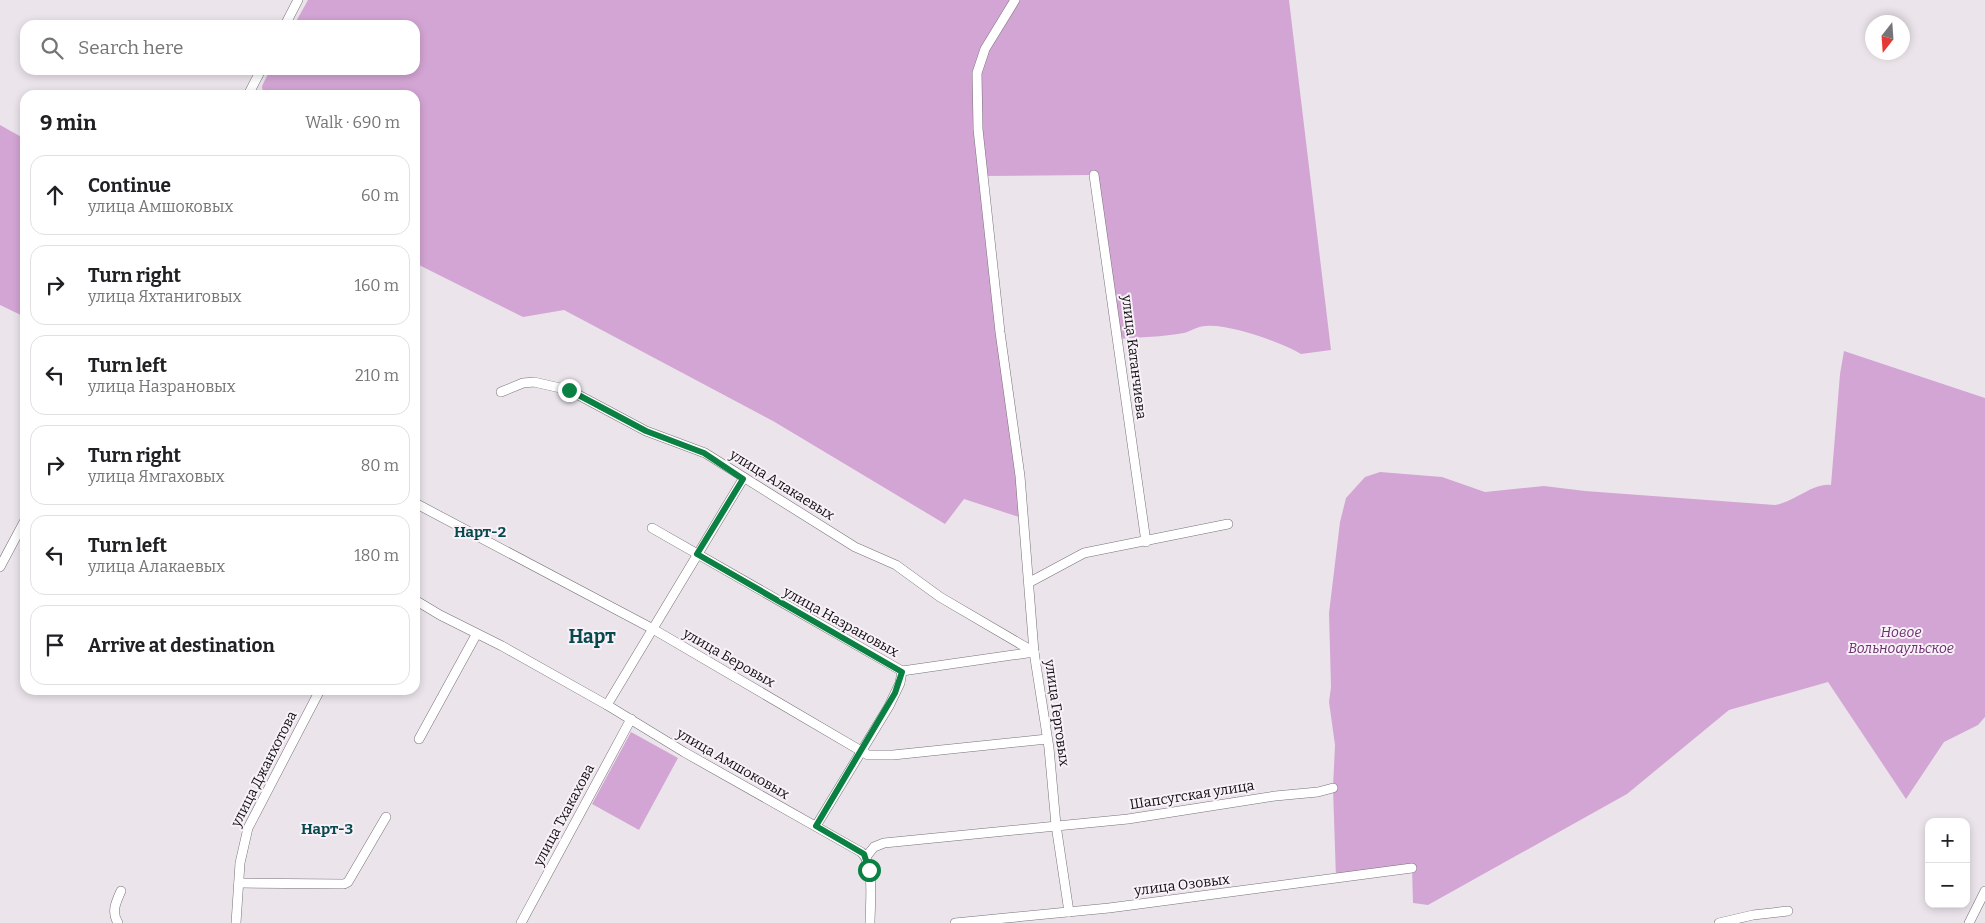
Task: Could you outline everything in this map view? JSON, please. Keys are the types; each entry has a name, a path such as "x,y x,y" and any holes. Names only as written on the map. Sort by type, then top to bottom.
{"street":[{"path":"287,20 298,0"},
{"name":"улица Герговых","path":"1015,0 985,49 977,73 982,176 1020,476 1022,518 1030,582 1034,652 1048,739 1056,825 1069,912"},
{"path":"251,90 258,75"},
{"name":"улица Катанчиева","path":"1094,174 1146,542"},
{"name":"улица Алакаевых","path":"502,392 523,383 534,382 569,390 646,431 704,453 855,547 896,565 940,597 1034,652"},
{"path":"607,705 743,479"},
{"name":"улица Беровых","path":"420,506 653,629 861,752 874,756 893,755 1048,739"},
{"path":"1030,582 1084,553 1228,524"},
{"name":"улица Назрановых","path":"652,528 902,672 1034,652"},
{"path":"0,567 20,529"},
{"name":"улица Амшоковых","path":"420,603 607,705 684,752 816,826 866,857"},
{"path":"419,739 476,635"},
{"path":"816,826 832,796 861,752 895,693 902,672"},
{"name":"улица Джанхотова","path":"236,923 240,863 248,828 317,695"},
{"name":"улица Тхакахова","path":"521,923 631,719"},
{"name":"Шапсугская улица","path":"1056,825 1128,819 1275,796 1318,792 1333,788"},
{"path":"239,883 344,884 348,882 386,817"},
{"path":"870,923 869,870 866,857 874,848 884,844 1056,825"},
{"name":"улица Озовых","path":"955,923 1069,912 1412,868"},
{"path":"1968,923 1985,890"},
{"path":"118,923 115,918 115,907 120,891"},
{"path":"1719,923 1753,915 1788,911"}],"green space":[{"path":"308,0 1289,0 1331,350 1301,354 1281,344 1255,335 1216,326 1203,326 1184,333 1119,339 1094,175 982,176 1022,518 964,499 945,524 773,421 564,310 523,317 420,266 420,90 262,90 262,86 268,75 420,75 420,20 297,20"},
{"path":"0,125 20,136 20,315 0,305"},
{"name":"Новое Вольноаульское","path":"1844,351 1985,398 1985,717 1978,725 1944,742 1906,799 1828,682 1729,710 1627,794 1428,905 1413,903 1412,868 1336,879 1333,788 1335,745 1329,702 1331,687 1329,613 1340,522 1346,498 1365,477 1380,472 1442,477 1485,492 1544,486 1585,491 1775,505 1817,487 1831,485 1840,374"},
{"path":"631,732 678,758 639,830 592,804"}],"district":[{"name":"Нарт-2","path":"480,532"},
{"name":"Нарт","path":"592,636"},
{"name":"Нарт-3","path":"327,829"}],"route":[{"path":"569,390 646,431 695,448 717,460 743,479 697,554 761,593 902,672 900,683 875,730 832,796 816,826 864,854 869,870"}]}
